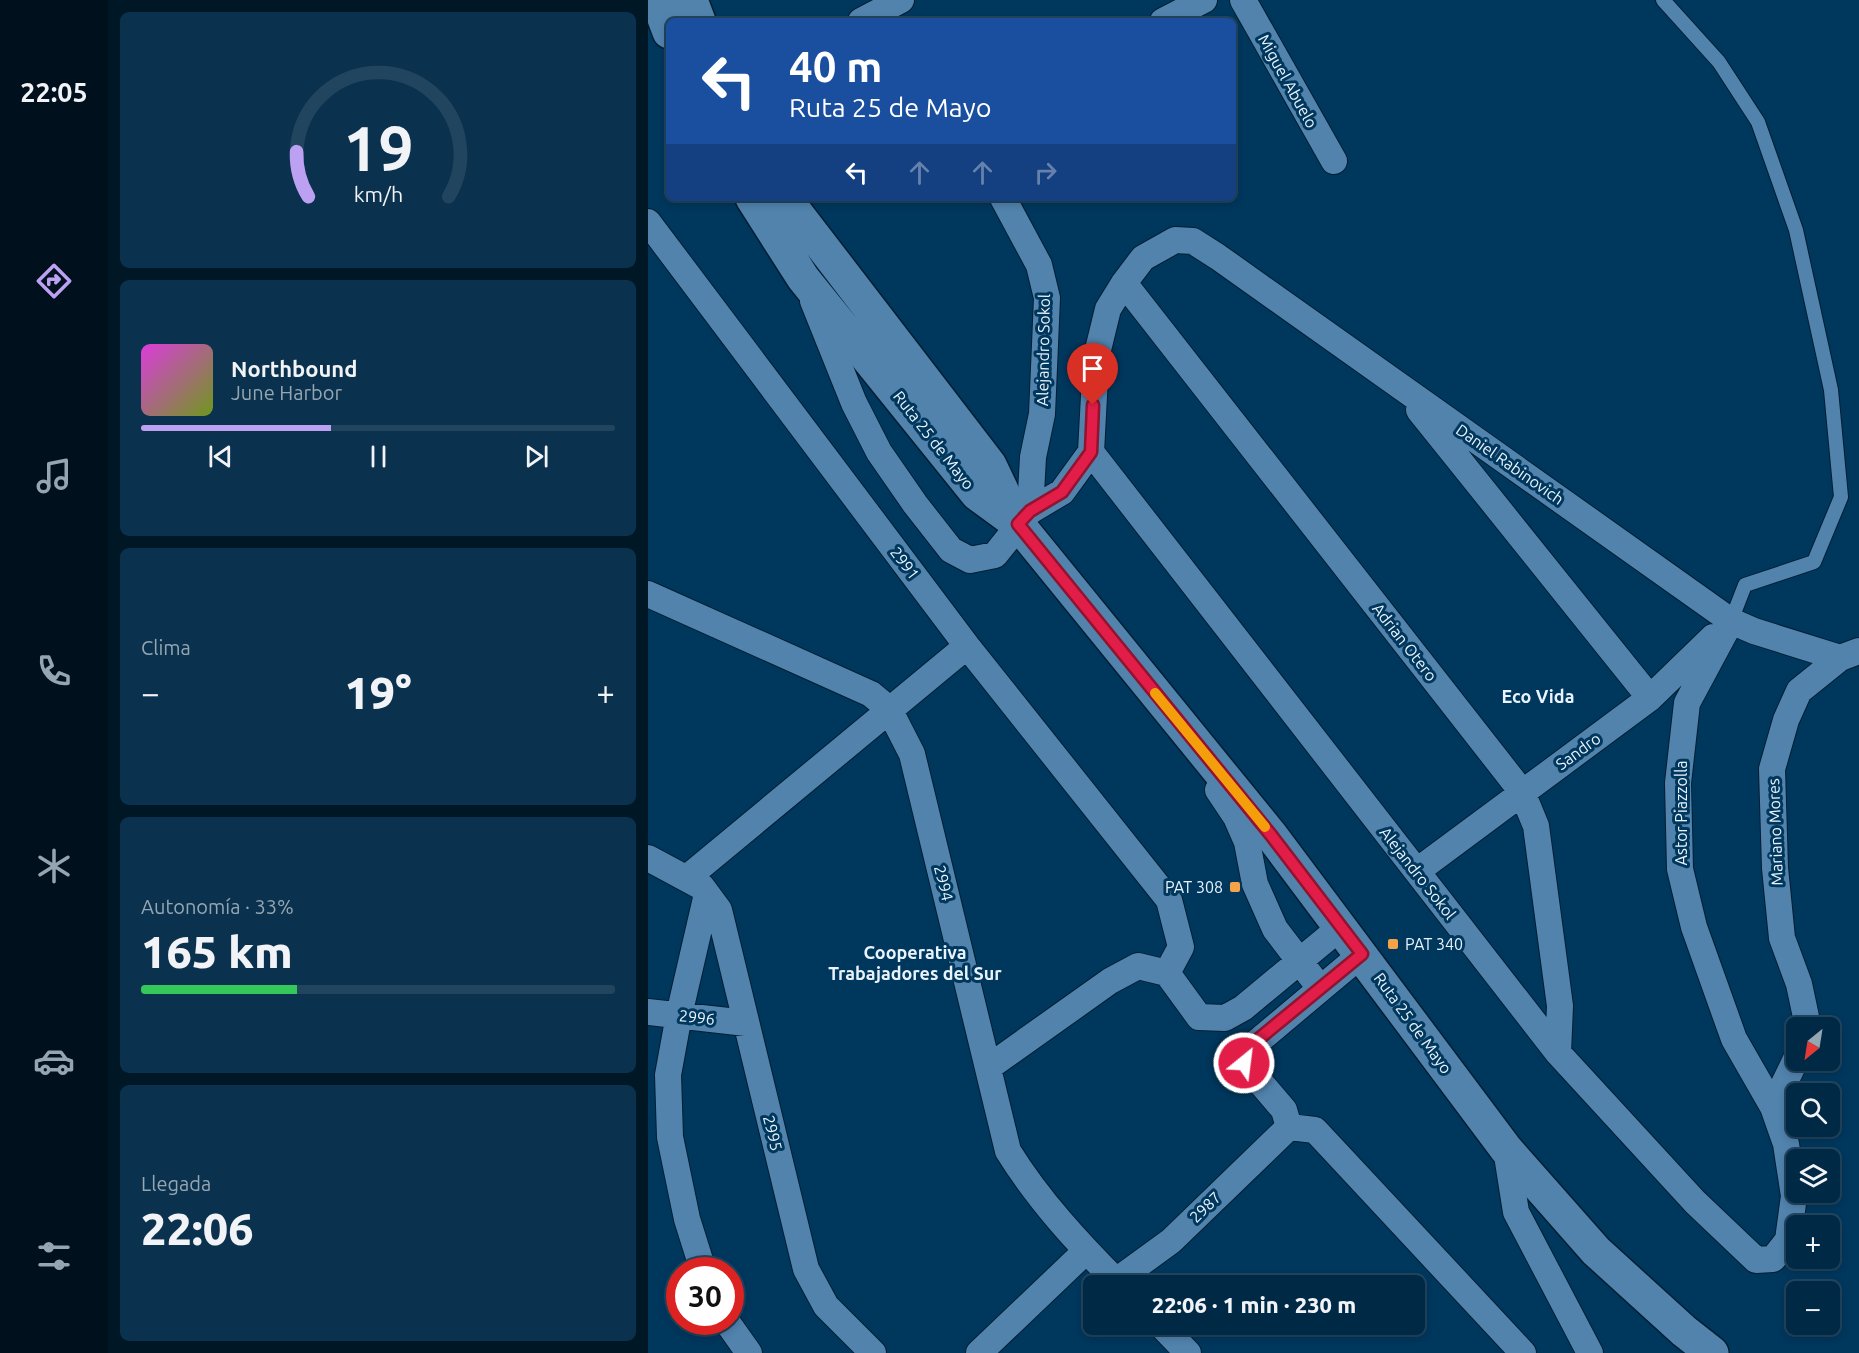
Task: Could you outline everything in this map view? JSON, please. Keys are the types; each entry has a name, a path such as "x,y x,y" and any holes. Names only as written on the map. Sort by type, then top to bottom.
{"main road":[{"path":"657,0 666,24"},
{"path":"691,0 698,18"},
{"name":"Ruta 25 de Mayo","path":"754,201 804,278 977,494 1024,518 1196,743 1342,926 1506,1149 1596,1251 1684,1331 1712,1353"},
{"path":"787,201 990,465 1024,518"}],"street":[{"path":"867,18 901,0"},
{"path":"1169,18 1204,0"},
{"name":"Miguel Abuelo","path":"1243,0 1334,161"},
{"name":"Alejandro Sokol","path":"1005,201 1039,265 1047,298 1042,414 1024,518"},
{"name":"2991","path":"648,222 967,646 1169,900 1181,947 1167,973"},
{"name":"Daniel Rabinovich","path":"1124,284 1143,258 1175,240 1193,242 1218,257 1731,621 1754,631 1850,654"},
{"path":"804,278 854,403 879,452 951,550 970,560 995,555 1024,518 1062,492 1091,452 1096,358 1108,309 1124,284"},
{"name":"Adrian Otero","path":"1124,284 1522,792 1536,826 1560,1006 1558,1053"},
{"path":"1400,387 1650,698"},
{"name":"Alejandro Sokol","path":"1091,452 1558,1053 1695,1202 1756,1260 1773,1259"},
{"name":"2994","path":"648,594 871,694 889,709 912,754 1008,1151 1028,1183 1086,1251 1110,1275"},
{"name":"Sandro","path":"1417,871 1650,698 1731,621"},
{"name":"Astor Piazzolla","path":"1731,621 1687,703 1678,783 1680,869 1694,927 1734,1039 1773,1107 1786,1144 1794,1196 1788,1240 1773,1259"},
{"path":"688,877 967,646"},
{"name":"Mariano Mores","path":"1806,1017 1798,984 1782,938 1775,868 1772,768 1786,720 1799,691 1850,654"},
{"path":"1196,743 1247,842 1255,884 1265,910 1275,929 1320,988"},
{"name":"2995","path":"648,858 688,877 702,887 719,910 806,1269 826,1306 873,1353"},
{"path":"699,1257 687,1219 670,1137 668,1075 679,1015 707,894"},
{"path":"989,1067 1110,981 1138,966 1167,973 1199,1017 1225,1018 1243,1008 1342,926"},
{"path":"1362,954 1244,1053 1244,1063 1284,1110 1289,1127 1315,1130 1523,1353"},
{"name":"2996","path":"648,1012 746,1023"},
{"path":"1773,1107 1790,1071"},
{"name":"2987","path":"1128,1275 1171,1241 1289,1127"},
{"path":"1506,1149 1516,1212 1590,1353"},
{"path":"979,1353 1086,1251"},
{"path":"737,1335 749,1353"},
{"path":"1171,1335 1188,1353"}],"lane":[{"path":"1663,0 1719,62 1758,122 1796,230 1831,390 1840,496 1814,562 1745,585 1731,621"}],"slow traffic":[{"path":"1155,693 1265,827"}],"place":[{"name":"PAT 308","path":"1235,887"},
{"name":"PAT 340","path":"1393,944"}],"district":[{"name":"Eco Vida","path":"1538,696"},
{"name":"Cooperativa Trabajadores del Sur","path":"915,962"}],"route":[{"path":"1093,405 1091,452 1062,492 1030,511 1018,524 1271,835 1362,954 1250,1046 1244,1053 1244,1063"}]}
